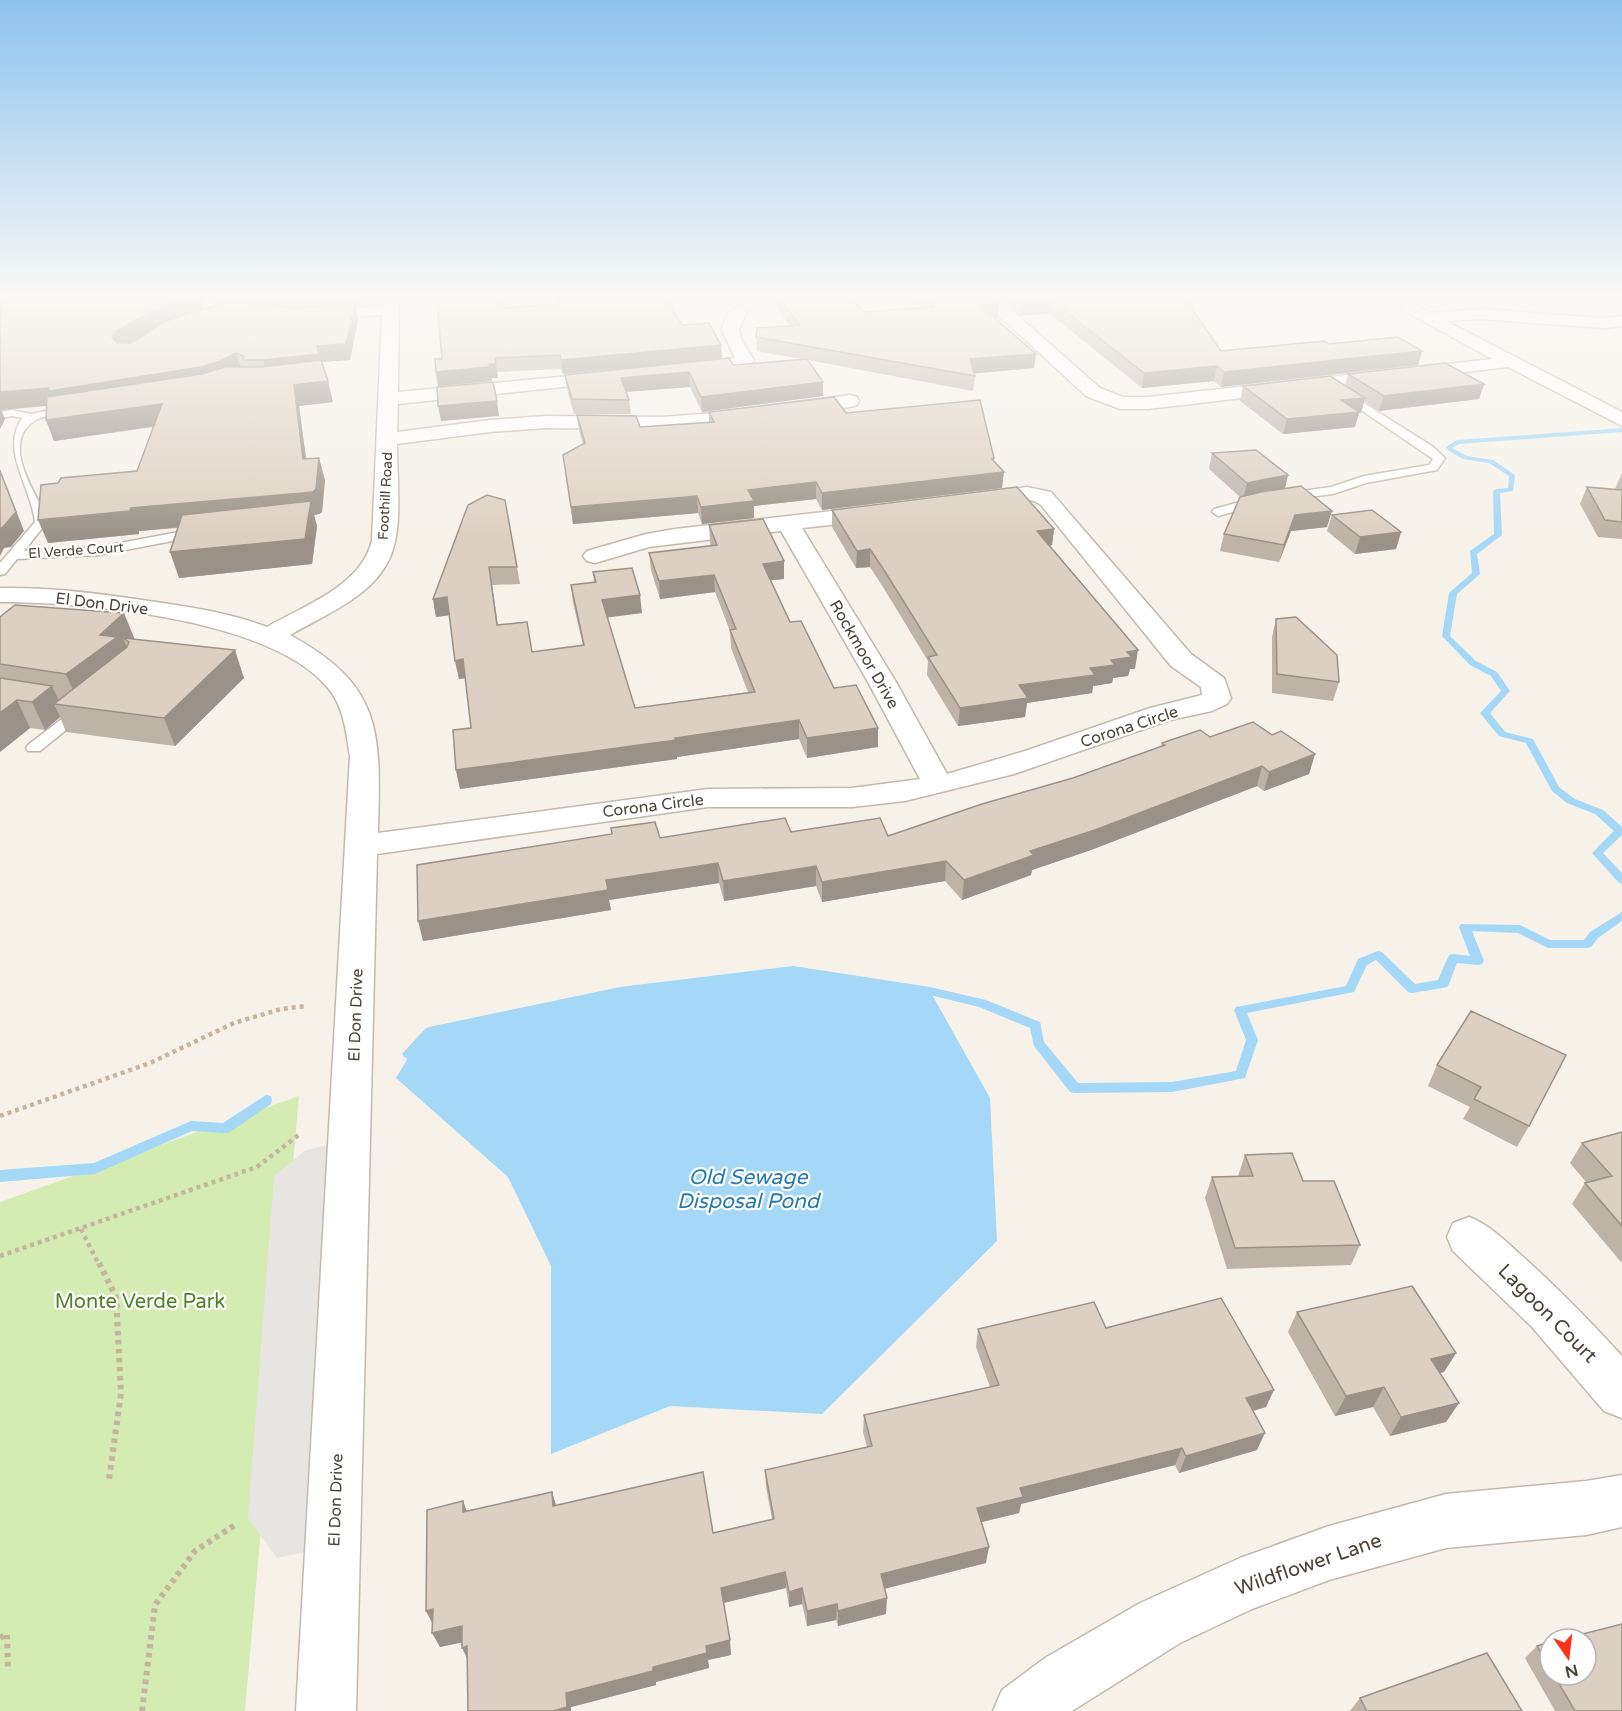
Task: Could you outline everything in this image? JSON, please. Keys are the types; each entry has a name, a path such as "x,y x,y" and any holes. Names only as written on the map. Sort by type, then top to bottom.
{"street":[{"name":"Foothill Road","path":"271,636 340,595 362,578 378,559 383,546 385,528 389,379"},
{"path":"389,399 593,379"},
{"path":"1078,379 1093,392 1120,403 1148,404 1362,379"},
{"path":"1542,379 1622,420"},
{"path":"388,439 490,426 534,423 662,423 715,419 850,402"},
{"name":"Corona Circle","path":"361,846 657,803 743,796 872,796 938,785 993,772 1151,717 1179,709 1202,707 1217,698 1214,684 1181,660 1057,513 1049,500 1037,494 1018,494 954,504"},
{"path":"595,556 646,541 895,511"},
{"name":"Rockmoor Drive","path":"789,524 882,682 938,785"},
{"name":"El Don Drive","path":"0,595 90,600 197,615 252,628 271,636 320,666 334,678 355,706 365,736 326,1711"},
{"name":"Lagoon Court","path":"1468,1238 1511,1274 1549,1311 1595,1360 1622,1394"},
{"name":"Wildflower Lane","path":"1023,1711 1066,1678 1160,1623 1240,1586 1329,1553 1446,1521 1586,1508 1622,1501"}],"lane":[{"path":"1218,512 1256,502 1333,490 1364,480 1433,468 1439,458 1428,448 1326,383"},
{"path":"0,571 41,522 40,514 7,451 8,444 17,426 31,417 77,408"},
{"path":"0,415 12,413 31,417"},
{"name":"El Verde Court","path":"15,555 99,551 179,535 218,530"},
{"path":"34,748 87,706 62,706"}],"path":[{"path":"0,1116 150,1063 234,1023 281,1009 307,1006"},
{"path":"0,1256 257,1167 300,1134"},
{"path":"81,1229 116,1297 121,1393 109,1479"},
{"path":"142,1711 155,1605 195,1551 235,1525"},
{"path":"0,1638 7,1634 8,1671"}],"green space":[{"name":"Monte Verde Park","path":"299,1096 245,1711 0,1711 0,1202"}],"shaded area":[{"path":"349,1140 333,1546 277,1558 248,1518 274,1176 306,1150"}],"water":[{"name":"Old Sewage Disposal Pond","path":"793,970 930,991 990,1098 997,1241 822,1414 670,1406 551,1454 551,1266 508,1177 396,1078 423,1033 620,991"}],"building":[{"path":"0,379 126,379 49,391 49,388 0,392"},
{"path":"169,379 327,379 328,381 294,385 303,459 319,458 316,489 313,492 131,508 130,511 38,520 41,485 58,483 61,478 137,471 162,404 46,420 47,397"},
{"path":"566,379 621,379 629,400 572,399"},
{"path":"692,379 821,379 823,382 701,397"},
{"path":"1305,379 1335,379 1365,398 1341,400 1359,412 1287,419 1243,386"},
{"path":"1356,379 1474,379 1484,384 1384,396"},
{"path":"493,382 497,401 438,406 437,387"},
{"path":"834,397 846,413 980,400 994,458 992,459 1004,472 822,493 816,482 748,490 754,501 701,507 697,496 571,507 563,455 585,443 577,415 636,416 640,427 714,422 709,412"},
{"path":"1256,450 1288,475 1247,483 1212,453"},
{"path":"0,471 16,512 2,528 0,528"},
{"path":"1301,486 1332,511 1295,515 1284,545 1224,534 1240,497"},
{"path":"1017,487 1054,529 1037,531 1138,650 1127,652 1132,657 1111,660 1115,665 1090,668 1095,675 1019,685 1028,698 960,708 928,657 937,655 884,570 870,549 857,551 832,510"},
{"path":"1587,487 1622,490 1622,522 1605,520"},
{"path":"487,495 505,500 517,567 489,567 497,625 527,622 532,652 584,645 571,585 596,582 593,572 632,568 640,595 602,600 635,708 755,692 730,630 736,629 714,575 659,581 649,553 717,545 709,525 763,519 784,561 763,564 790,622 801,621 834,688 856,685 878,728 807,738 799,720 675,738 676,740 456,770 453,730 471,728 463,659 455,661 447,597 433,599 468,505"},
{"path":"311,501 305,539 170,552 182,515"},
{"path":"1372,510 1401,532 1360,537 1332,515"},
{"path":"15,605 124,613 100,635 117,637 66,674 0,664 0,617"},
{"path":"1296,617 1337,655 1339,682 1277,674 1276,619"},
{"path":"123,638 235,650 164,718 54,704 127,647 129,642"},
{"path":"0,678 52,686 32,702 17,700 0,713"},
{"path":"1253,722 1272,735 1281,731 1315,754 1269,772 1262,766 1095,830 1030,851 1034,855 964,880 946,861 822,882 816,866 723,881 718,863 606,880 608,890 418,921 417,865 612,834 611,828 655,822 660,838 785,818 791,832 880,818 888,836 982,804 1073,778 1200,730 1210,737"},
{"path":"1471,1011 1566,1055 1529,1126 1474,1099 1481,1087 1437,1065"},
{"path":"1622,1132 1622,1226 1585,1183 1612,1176 1582,1143"},
{"path":"1292,1153 1303,1181 1334,1181 1360,1245 1235,1248 1212,1177 1253,1176 1245,1155"},
{"path":"1412,1286 1456,1353 1431,1359 1459,1403 1401,1417 1384,1387 1346,1396 1297,1312"},
{"path":"1221,1298 1274,1390 1246,1398 1265,1433 1186,1456 1182,1448 1020,1488 1023,1497 977,1508 989,1547 881,1574 887,1598 838,1611 837,1604 807,1611 802,1588 789,1592 785,1572 721,1588 730,1640 706,1646 707,1653 653,1667 653,1671 566,1693 567,1707 553,1711 468,1711 467,1646 462,1648 462,1626 432,1633 433,1609 426,1611 427,1510 463,1501 463,1512 552,1492 553,1506 703,1472 713,1533 774,1519 765,1470 872,1446 864,1415 999,1385 978,1329 1094,1302 1106,1328"},
{"path":"1622,1624 1622,1711 1575,1711 1561,1687 1598,1687 1598,1630"},
{"path":"1487,1653 1522,1711 1367,1711 1360,1698"}],"waterway":[{"path":"1622,430 1457,442 1448,448 1465,458 1491,461 1512,475 1511,490 1496,491 1498,535 1473,553 1476,574 1453,593 1446,636 1473,663 1494,674 1506,691 1485,713 1502,734 1530,741 1555,789 1571,801 1599,812 1620,831 1597,853 1622,880"},
{"path":"408,1054 429,1032 620,991 793,970 930,991 982,1003 1036,1025 1038,1043 1075,1088 1172,1087 1241,1075 1252,1040 1240,1010 1350,989 1362,962 1378,955 1412,989 1443,984 1453,958 1478,961 1465,927 1520,929 1548,944 1587,944 1594,935 1622,916"},
{"path":"0,1176 95,1168 191,1126 225,1128 266,1100"}]}
